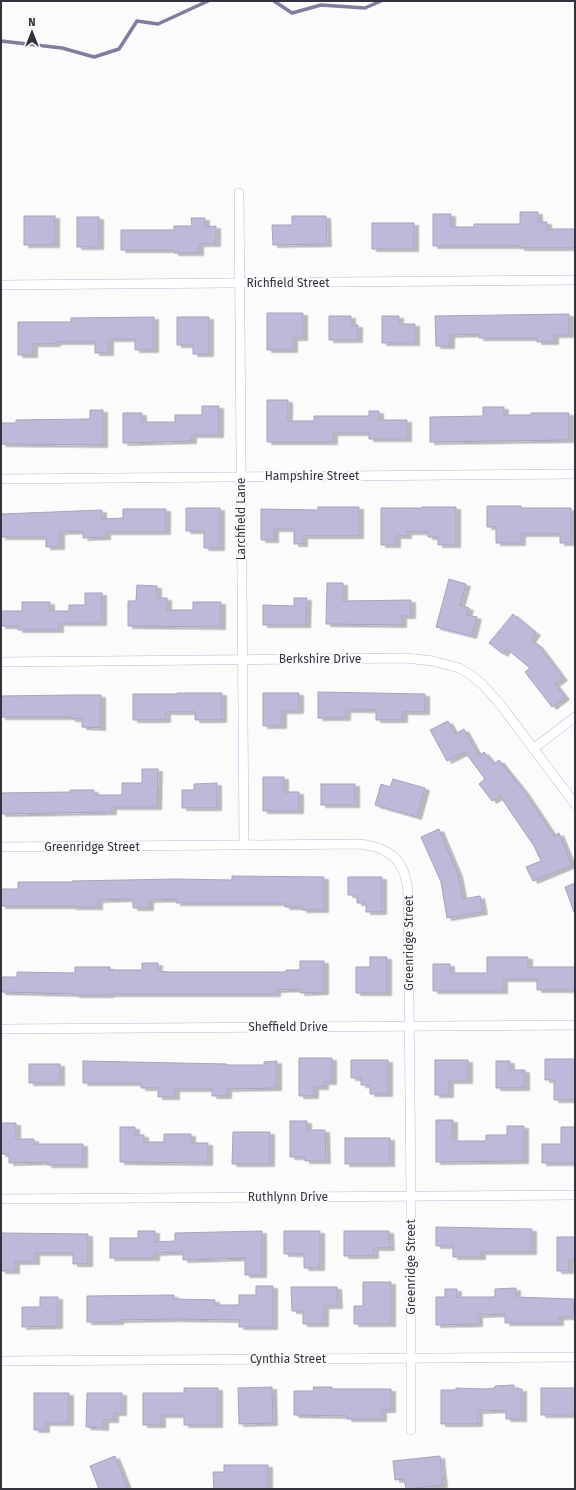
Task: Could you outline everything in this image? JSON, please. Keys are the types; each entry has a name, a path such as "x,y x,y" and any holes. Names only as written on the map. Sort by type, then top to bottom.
{"street":[{"name":"Larchfield Lane","path":"239,193 244,845"},
{"name":"Richfield Street","path":"1,285 575,280"},
{"name":"Hampshire Street","path":"1,479 575,474"},
{"name":"Berkshire Drive","path":"1,662 406,658 433,661 465,671 482,684 500,704 575,804"},
{"path":"533,749 575,717"},
{"name":"Greenridge Street","path":"1,848 360,844 378,847 387,852 396,859 404,869 408,885 411,1196 411,1430"},
{"name":"Sheffield Drive","path":"1,1029 575,1025"},
{"name":"Ruthlynn Drive","path":"1,1199 575,1195"},
{"name":"Cynthia Street","path":"1,1361 575,1357"}],"building":[{"path":"520,212 538,212 538,222 547,222 547,229 575,229 575,248 520,248 520,246 433,246 433,214 451,214 451,227 474,227 474,224 520,224"},
{"path":"24,216 55,216 55,245 24,245"},
{"path":"292,216 326,216 327,244 273,245 272,225 292,225"},
{"path":"77,217 99,217 99,247 77,247"},
{"path":"191,218 205,218 205,227 216,226 216,244 199,244 199,253 174,253 174,250 121,250 121,230 174,230 174,226 192,226"},
{"path":"372,223 414,223 414,249 372,249"},
{"path":"267,313 303,313 303,338 293,338 293,350 267,350"},
{"path":"569,314 569,335 554,335 554,342 537,342 537,338 479,338 479,334 450,335 450,346 436,346 435,316"},
{"path":"329,316 351,316 351,325 358,325 358,340 329,340"},
{"path":"382,316 399,316 399,324 415,324 415,343 382,343"},
{"path":"154,317 154,350 135,350 135,339 109,339 109,353 95,353 95,342 56,342 56,344 33,344 33,355 18,355 18,322 71,322 71,318"},
{"path":"177,317 209,317 209,354 193,354 193,345 177,345"},
{"path":"267,400 288,400 288,421 314,421 314,416 369,416 369,411 379,411 379,420 407,420 407,439 369,439 369,433 333,433 333,442 267,442"},
{"path":"202,406 219,406 219,435 192,435 192,441 123,443 123,413 142,413 142,422 175,422 175,415 202,415"},
{"path":"483,407 504,407 504,415 569,413 569,440 430,442 430,417 483,416"},
{"path":"90,410 103,410 103,445 1,444 1,423 16,423 16,420 90,419"},
{"path":"487,506 571,508 571,543 560,543 560,534 521,534 521,543 496,543 496,527 487,527"},
{"path":"318,507 359,507 359,536 303,536 303,544 294,544 294,529 274,529 274,540 261,540 261,509 318,510"},
{"path":"456,507 456,545 438,545 438,537 428,537 428,532 407,532 407,536 396,536 396,545 381,545 381,508"},
{"path":"186,508 220,508 220,548 204,548 204,531 186,531"},
{"path":"123,509 166,509 166,532 106,532 106,537 83,538 83,531 60,532 60,547 46,547 46,537 1,537 1,514 102,510 102,519 123,518"},
{"path":"449,579 466,584 460,605 469,608 467,615 477,617 472,636 436,627"},
{"path":"327,583 343,583 343,601 411,600 411,616 402,616 402,625 326,624"},
{"path":"137,585 157,586 157,598 167,598 167,610 193,610 193,602 221,602 221,627 128,626 128,601 136,601"},
{"path":"85,593 102,593 102,623 59,623 59,630 18,630 18,626 1,626 1,611 22,611 22,602 50,602 50,611 69,611 69,605 85,605"},
{"path":"294,598 307,598 306,625 263,625 263,605 294,606"},
{"path":"513,614 536,633 531,640 539,646 563,678 555,684 565,697 552,707 525,672 530,668 507,649 503,654 489,643"},
{"path":"318,692 425,694 425,712 403,712 403,720 376,720 376,710 346,710 346,718 318,718"},
{"path":"222,693 222,720 195,720 195,712 166,712 166,720 133,720 133,694"},
{"path":"263,693 299,693 299,711 282,711 282,726 263,726"},
{"path":"101,695 101,728 82,727 82,719 71,719 71,717 1,717 1,696"},
{"path":"448,721 455,734 464,729 479,756 484,752 494,764 499,760 524,791 554,836 559,833 572,865 533,881 526,867 541,861 534,846 500,796 492,801 479,784 485,779 465,752 447,761 430,730"},
{"path":"142,769 158,769 157,807 112,807 112,812 1,814 1,793 70,792 70,790 94,790 94,795 122,795 122,783 142,783"},
{"path":"263,777 284,777 284,792 299,792 299,811 263,811"},
{"path":"393,779 425,788 417,817 375,805 381,784 390,787"},
{"path":"217,783 217,808 182,808 182,790 194,790 194,784"},
{"path":"321,784 355,784 355,805 321,805"},
{"path":"439,829 458,874 463,899 480,896 483,912 447,918 441,882 421,837"},
{"path":"232,876 324,877 324,910 302,910 302,907 285,907 285,903 176,903 176,899 149,900 149,908 133,908 133,900 125,899 98,900 98,907 1,906 1,889 18,889 18,882 176,879 232,880"},
{"path":"348,877 382,877 382,912 366,912 366,903 357,903 357,895 348,895"},
{"path":"575,883 575,912 574,912 565,887"},
{"path":"370,957 387,957 387,993 356,993 356,967 370,967"},
{"path":"487,957 528,957 528,967 575,967 575,990 537,990 537,979 503,979 503,991 433,991 433,964 450,964 450,973 487,973"},
{"path":"300,961 324,961 324,992 300,993 300,989 276,990 276,994 75,995 1,992 1,977 17,977 17,972 75,973 75,967 110,967 110,970 142,970 142,963 158,963 158,971 168,972 286,972 286,970 300,970"},
{"path":"299,1058 332,1058 332,1082 324,1082 324,1087 314,1087 314,1096 299,1096"},
{"path":"545,1059 575,1059 575,1100 554,1100 554,1080 545,1080"},
{"path":"351,1060 388,1060 388,1094 370,1094 370,1085 361,1085 361,1078 351,1078"},
{"path":"435,1060 468,1060 468,1081 449,1081 449,1095 435,1095"},
{"path":"83,1061 264,1065 264,1062 277,1061 277,1088 227,1089 227,1096 212,1096 212,1089 175,1089 175,1097 158,1097 158,1088 141,1088 141,1083 83,1083"},
{"path":"496,1061 510,1061 510,1070 525,1070 525,1088 496,1088"},
{"path":"29,1064 60,1064 60,1083 29,1083"},
{"path":"436,1120 453,1120 453,1141 486,1141 486,1135 507,1135 507,1126 524,1126 524,1161 436,1162"},
{"path":"290,1121 307,1121 307,1130 325,1130 326,1161 305,1161 305,1157 290,1157"},
{"path":"1,1123 16,1123 16,1139 34,1139 34,1144 83,1144 83,1165 47,1165 47,1162 9,1163 9,1154 1,1154"},
{"path":"120,1127 135,1127 135,1135 144,1135 144,1142 164,1142 164,1134 191,1134 191,1143 208,1143 208,1163 120,1162"},
{"path":"561,1127 575,1127 575,1163 542,1163 542,1144 561,1144"},
{"path":"233,1132 270,1132 270,1164 232,1164"},
{"path":"345,1138 390,1138 390,1164 345,1164"},
{"path":"436,1227 532,1229 532,1252 481,1252 481,1257 453,1257 453,1246 436,1246"},
{"path":"138,1231 155,1231 155,1242 175,1241 175,1233 262,1231 262,1275 245,1275 245,1258 183,1260 183,1252 155,1253 155,1258 110,1258 110,1238 138,1238"},
{"path":"284,1231 320,1231 320,1268 304,1268 304,1254 284,1254"},
{"path":"344,1231 389,1231 390,1248 374,1248 374,1256 344,1256"},
{"path":"1,1233 88,1234 88,1264 73,1264 73,1253 35,1253 35,1262 15,1262 15,1271 1,1271"},
{"path":"557,1237 575,1237 575,1260 569,1260 569,1271 557,1271"},
{"path":"363,1282 391,1282 391,1324 354,1324 354,1306 363,1306"},
{"path":"256,1286 273,1286 273,1327 239,1327 239,1320 174,1319 87,1322 87,1296 174,1295 174,1299 215,1300 215,1305 239,1305 239,1295 256,1295"},
{"path":"291,1287 337,1287 338,1306 324,1306 324,1324 303,1324 303,1311 292,1311"},
{"path":"516,1288 516,1297 574,1299 573,1317 559,1317 559,1323 505,1323 505,1314 478,1315 478,1324 436,1325 436,1297 445,1297 445,1289 457,1289 457,1297 495,1297 495,1289"},
{"path":"40,1297 58,1297 58,1326 22,1327 22,1307 40,1307"},
{"path":"514,1385 514,1389 522,1389 522,1419 506,1419 506,1410 478,1411 478,1424 441,1424 441,1390 456,1390 456,1388 486,1389 495,1388 495,1386"},
{"path":"272,1387 273,1423 239,1424 238,1388"},
{"path":"313,1387 332,1387 332,1389 391,1389 391,1410 382,1410 382,1419 347,1419 347,1416 294,1415 294,1391 314,1391"},
{"path":"184,1388 218,1388 218,1425 184,1425 184,1415 161,1415 161,1425 143,1425 143,1393 184,1393"},
{"path":"541,1388 575,1388 575,1415 541,1415"},
{"path":"34,1393 69,1393 69,1423 45,1423 45,1430 34,1430"},
{"path":"87,1393 122,1393 122,1413 114,1413 114,1420 104,1420 104,1428 86,1427"},
{"path":"115,1456 128,1489 99,1489 90,1466"},
{"path":"440,1456 443,1485 406,1489 404,1479 395,1480 393,1461"},
{"path":"224,1465 268,1465 268,1489 214,1489 213,1472 224,1472"}],"waterway":[{"path":"1,41 62,48 94,57 119,49 137,21 158,24 208,1"},
{"path":"274,1 292,13 321,5 365,8 381,1"}]}
